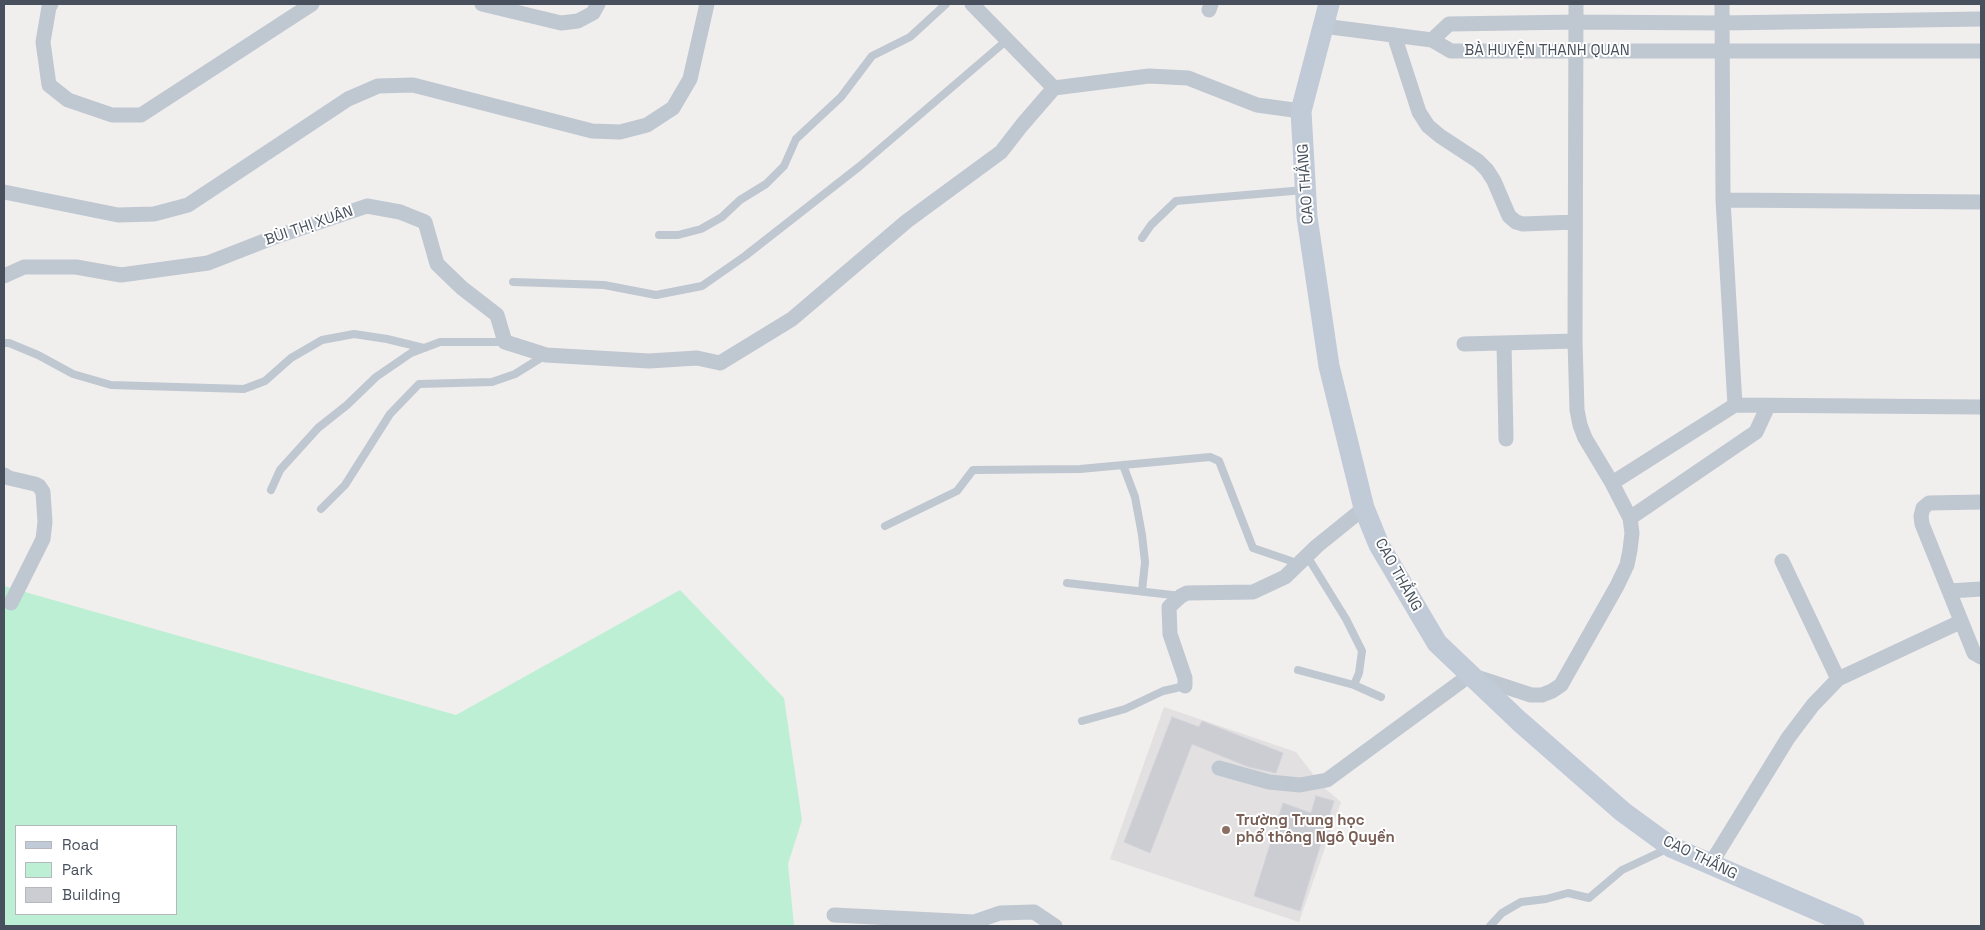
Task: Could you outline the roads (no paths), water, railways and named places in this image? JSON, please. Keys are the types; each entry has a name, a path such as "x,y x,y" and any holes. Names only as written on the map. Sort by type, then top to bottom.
{"main road":[{"name":"CAO THẮNG","path":"1329,4 1301,111 1307,217 1329,366 1364,508 1379,545 1437,643 1623,812 1670,847 1854,926"}],"street":[{"path":"51,4 43,42 49,85 68,100 112,115 141,115 312,4"},
{"path":"482,4 561,22 578,22 594,13 598,4"},
{"path":"4,192 118,215 154,214 188,206 348,99 378,86 413,85 592,131 620,132 647,125 673,108 690,79 708,4"},
{"path":"1219,768 1269,782 1300,785 1327,780 1470,675 1531,694 1542,694 1552,691 1561,686 1617,586 1626,565 1631,542 1630,518 1585,438 1577,410 1574,341 1576,4"},
{"path":"1722,4 1723,200 1735,405"},
{"path":"977,6 1054,88"},
{"name":"BÀ HUYỆN THANH QUAN","path":"1981,19 1722,23 1576,22 1449,24 1432,40 1451,51 1981,52"},
{"path":"1323,26 1432,40"},
{"path":"1394,35 1419,112 1428,126 1478,161 1487,170 1494,181 1509,216 1516,222 1523,224 1574,222"},
{"path":"506,342 546,355 649,361 698,358 720,363 792,319 907,221 1001,152 1054,88 1149,76 1188,78 1257,105 1301,111"},
{"path":"1723,200 1981,202"},
{"name":"BÙI THỊ XUÂN","path":"4,276 24,267 76,267 121,275 208,263 272,238 367,206 400,212 425,222 437,264 462,288 497,315 506,342"},
{"path":"1464,344 1574,341"},
{"path":"1504,343 1506,439"},
{"path":"1612,483 1735,405 1981,407"},
{"path":"1630,518 1756,432 1768,406"},
{"path":"4,475 35,484 44,492 45,522 43,539 11,603"},
{"path":"1981,502 1929,502 1923,508 1921,516 1922,524 1960,622 1974,653 1981,658"},
{"path":"1185,686 1185,678 1170,634 1170,608 1181,596 1187,593 1253,592 1285,577 1302,560 1364,508"},
{"path":"1782,561 1838,679"},
{"path":"1949,591 1981,590"},
{"path":"1710,865 1788,738 1813,705 1838,679 1960,622"},
{"path":"834,915 976,924 1000,913 1034,912 1055,926"}],"lane":[{"path":"659,235 678,235 701,229 722,217 740,200 766,184 784,166 796,139 841,97 872,56 910,37 946,4"},
{"path":"513,282 604,285 656,295 702,286 745,256 860,166 1007,40"},
{"path":"1142,238 1176,200 1306,190"},
{"path":"4,343 38,355 73,374 111,385 244,390 264,381 291,358 322,340 354,334 386,338 424,348"},
{"path":"271,490 280,470 318,428 347,405 376,377 411,353 440,342 506,342"},
{"path":"321,509 345,485 390,414 419,384 492,382 515,374 546,355"},
{"path":"884,526 957,491 973,470 1080,469 1210,457 1219,461 1253,548 1291,561 1302,560 1346,620 1362,651 1359,673 1354,685"},
{"path":"1123,465 1135,497 1142,535 1145,562 1142,591"},
{"path":"1067,582 1181,596"},
{"path":"1298,670 1354,685 1381,697"},
{"path":"1082,720 1125,709 1163,691 1185,686"},
{"path":"1490,926 1502,913 1521,902 1546,899 1568,893 1589,898 1622,870 1670,847"}],"place":[{"name":"Trường Trung học phổ thông Ngô Quyền","path":"1226,830"}]}
